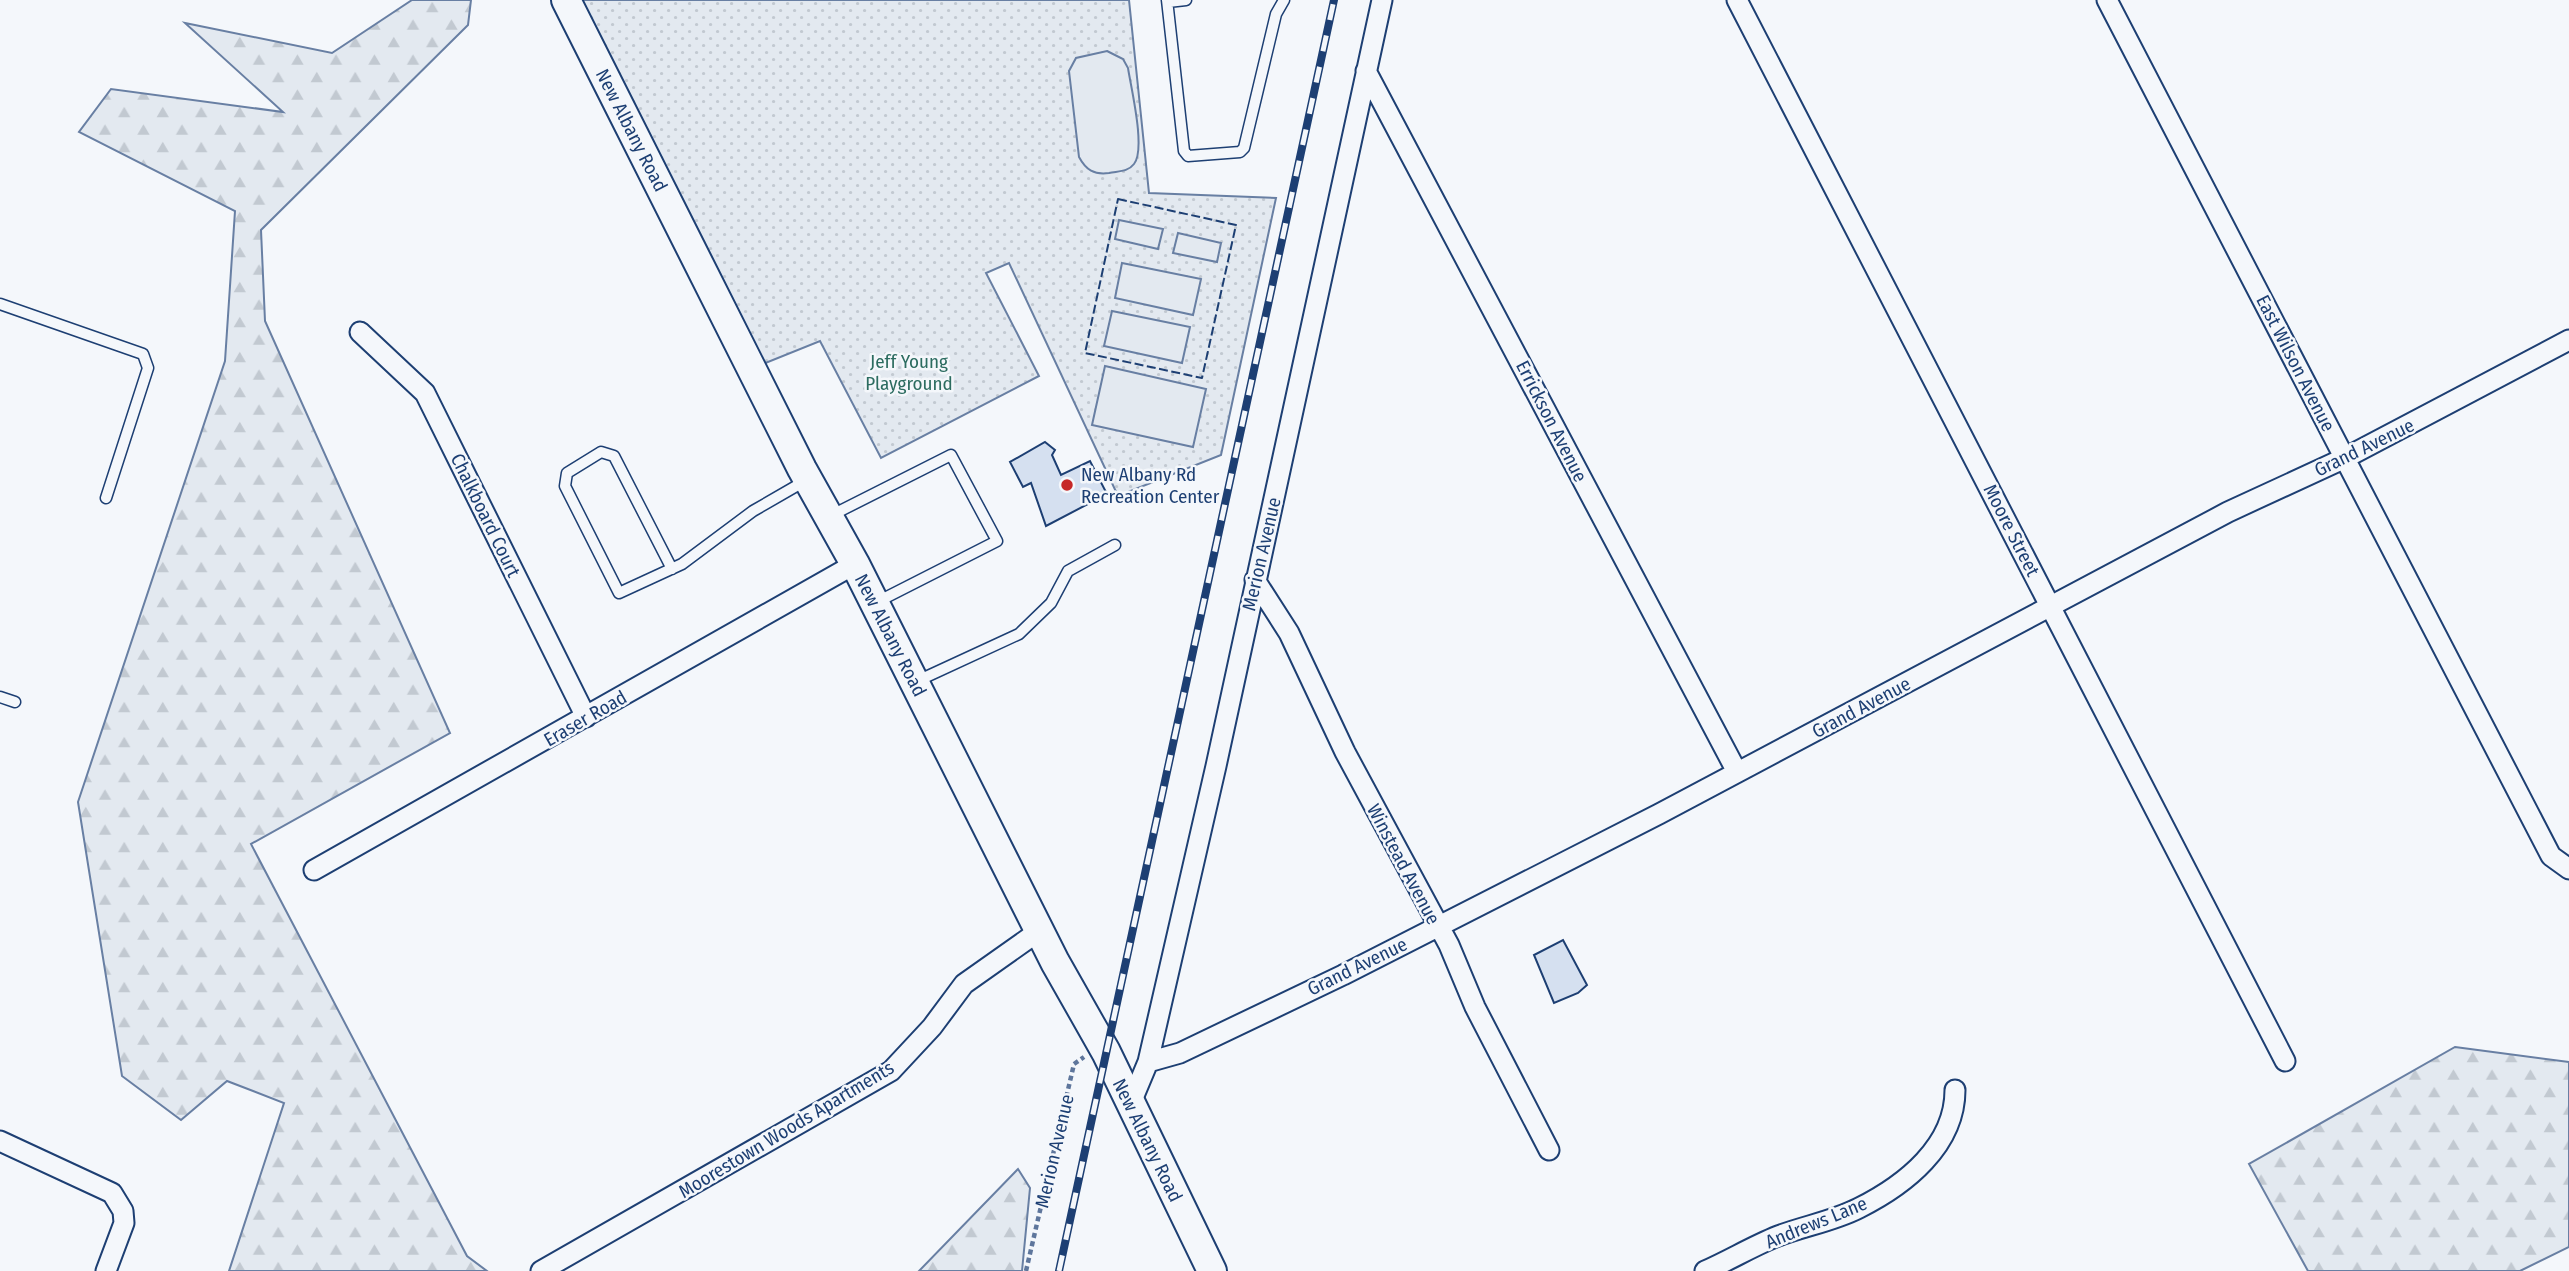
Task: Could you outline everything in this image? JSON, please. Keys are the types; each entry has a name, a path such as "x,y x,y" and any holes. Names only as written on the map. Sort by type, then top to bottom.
{"main road":[{"name":"New Albany Road","path":"566,0 808,479 875,603 1039,931 1101,1044 1212,1271"}],"street":[{"name":"Merion Avenue","path":"1130,1105 1148,1062 1216,766 1382,0"},
{"name":"Moore Street","path":"1737,0 2285,1061"},
{"name":"East Wilson Avenue","path":"2107,0 2551,856 2569,869"},
{"name":"Errickson Avenue","path":"1366,71 1737,772"},
{"name":"Chalkboard Court","path":"360,332 425,393 586,717"},
{"name":"Grand Avenue","path":"1148,1062 1201,1043 1437,925 1737,772 2228,512 2345,458 2569,340"},
{"name":"Eraser Road","path":"314,870 855,564"},
{"name":"Winstead Avenue","path":"1255,580 1289,633 1345,752 1437,925 1549,1150"},
{"name":"Moorestown Woods Apartments","path":"541,1271 891,1071 932,1027 964,984 1039,931"},
{"name":"Andrews Lane","path":"1706,1271 1779,1236 1858,1209 1910,1175 1934,1152 1951,1120 1955,1090"},
{"path":"0,1141 112,1193 123,1211 124,1223 106,1271"}],"lane":[{"path":"1186,0 1168,1 1184,151 1188,156 1240,152 1244,148 1276,14 1284,0"},
{"path":"0,304 143,354 148,360 149,368 106,498"},
{"path":"672,569 614,456 601,452 567,473 565,486 619,593 672,569 753,512 808,479"},
{"path":"829,517 951,455 997,541 875,603"},
{"path":"915,683 1019,634 1051,603 1068,571 1115,545"},
{"path":"0,697 15,702"}],"path":[{"name":"Merion Avenue","path":"1026,1271 1074,1064 1101,1044"}],"green space":[{"path":"412,0 471,0 468,25 261,230 265,321 450,733 251,844 467,1256 487,1271 229,1271 284,1103 227,1081 181,1120 122,1076 78,802 225,361 235,211 79,132 111,89 283,112 185,23 332,53"},
{"name":"Jeff Young Playground","path":"571,0 1129,0 1149,193 1276,198 1221,455 1118,496 1009,263 986,273 1039,376 881,458 820,341 758,366"},
{"path":"1107,51 1123,59 1128,68 1139,145 1132,167 1123,171 1099,173 1091,171 1079,157 1069,71 1076,58"},
{"path":"1119,220 1163,229 1158,249 1115,239"},
{"path":"1178,233 1221,243 1217,262 1173,253"},
{"path":"1122,263 1201,279 1193,315 1115,298"},
{"path":"1112,311 1190,327 1182,363 1104,346"},
{"path":"1105,366 1206,389 1193,447 1092,425"},
{"path":"2455,1047 2569,1062 2569,1247 2520,1271 2308,1271 2249,1164"},
{"path":"1018,1169 1030,1188 1022,1271 919,1271"}],"building":[{"name":"New Albany Rd Recreation Center","path":"1045,442 1055,450 1052,455 1061,475 1090,461 1107,494 1046,526 1031,483 1023,487 1010,462"},
{"path":"1563,940 1587,985 1578,993 1554,1003 1534,955"}],"railway":[{"path":"1059,1271 1334,0"}],"fence":[{"path":"1118,199 1236,225 1202,378 1085,353 1118,199"}],"place":[{"name":"New Albany Rd Recreation Center","path":"1067,485"}]}
